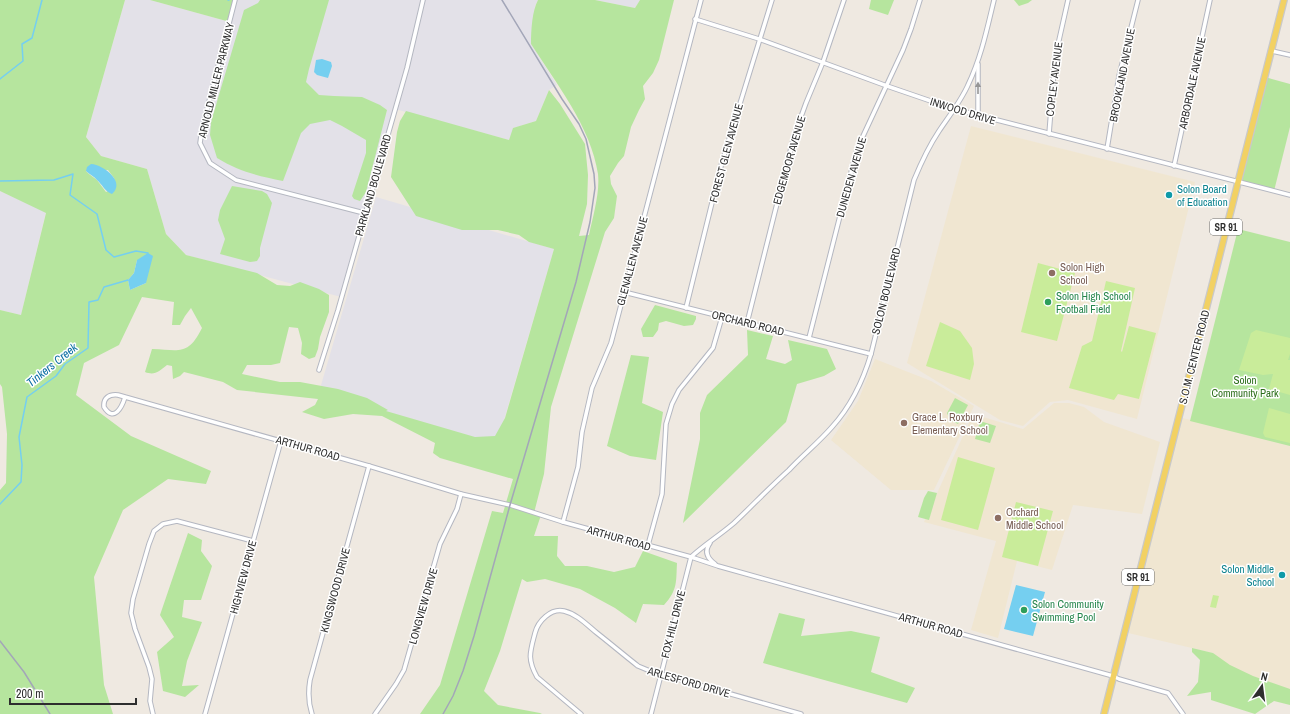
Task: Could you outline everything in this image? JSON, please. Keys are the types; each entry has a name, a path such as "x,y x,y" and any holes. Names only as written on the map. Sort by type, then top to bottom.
{"main road":[{"name":"S.O.M. CENTER ROAD","path":"1104,714 1284,0"}],"street":[{"name":"ARNOLD MILLER PARKWAY","path":"236,0 202,129 200,143 210,162 236,180 364,213"},
{"name":"PARKLAND BOULEVARD","path":"319,370 338,310 364,213 407,68 423,0"},
{"name":"GLENALLEN AVENUE","path":"563,522 578,467 582,432 592,388 610,343 700,0"},
{"name":"FOREST GLEN AVENUE","path":"686,308 722,162 772,0"},
{"name":"EDGEMOOR AVENUE","path":"747,323 794,136 823,62 844,0"},
{"name":"DUNEDEN AVENUE","path":"809,338 857,149 887,86 911,29 920,0"},
{"name":"SOLON BOULEVARD","path":"691,557 700,548 734,523 832,427 843,413 857,390 871,354 914,180 931,144 968,85 978,60 994,0"},
{"name":"COPLEY AVENUE","path":"1049,134 1055,58 1068,0"},
{"name":"BROOKLAND AVENUE","path":"1108,149 1119,76 1138,0"},
{"name":"ARBORDALE AVENUE","path":"1174,166 1210,0"},
{"name":"INWOOD DRIVE","path":"695,19 759,39 954,109 1290,195"},
{"path":"1272,51 1290,55"},
{"path":"978,60 978,116"},
{"name":"ORCHARD ROAD","path":"624,292 871,354"},
{"path":"648,546 662,494 666,424 672,404 679,390 713,348 722,317"},
{"name":"ARTHUR ROAD","path":"125,397 121,409 116,413 112,414 104,407 104,400 112,394 125,397 369,466 460,494 510,506 718,566 1113,676 1120,680 1168,693 1184,714"},
{"name":"HIGHVIEW DRIVE","path":"205,714 281,441"},
{"name":"KINGSWOOD DRIVE","path":"312,714 308,692 310,680 369,466"},
{"name":"LONGVIEW DRIVE","path":"375,714 404,670 440,544 457,509 460,494"},
{"path":"153,714 150,701 152,679 131,613 133,599 154,531 163,524 177,521 253,541"},
{"path":"712,540 708,546 708,557 718,566"},
{"name":"FOX HILL DRIVE","path":"652,714 691,557"},
{"name":"ARLESFORD DRIVE","path":"581,714 537,678 532,669 530,653 536,628 540,621 555,611 563,610 576,616 638,666 801,714"}],"shaded area":[{"path":"125,0 150,0 230,22 235,0 538,0 535,6 531,44 557,85 549,90 536,121 514,128 509,140 395,109 341,297 186,255 166,234 147,169 101,156 86,137"},
{"path":"595,0 640,0 635,8"},
{"name":"Solon High School","path":"971,126 1195,182 1137,419 1068,400 1050,402 1023,426 1000,420 907,363"},
{"path":"0,191 46,212 21,315 0,310"},
{"path":"376,197 554,249 497,444 319,392"},
{"name":"Grace L. Roxbury Elementary School","path":"875,359 931,381 974,406 934,490 891,490 831,440 858,401"},
{"name":"Orchard Middle School","path":"1054,403 1069,403 1084,407 1104,422 1160,442 1142,514 1073,505 1052,570 1017,561 998,638 971,630 996,541 924,522 973,414 1023,429"},
{"path":"1179,417 1290,445 1290,694 1239,681 1213,653 1124,632"}],"green space":[{"path":"0,0 125,0 86,137 101,156 147,169 166,234 186,255 257,273 277,285 290,286 300,282 319,289 329,295 329,312 315,357 309,359 301,354 302,343 298,328 289,327 280,363 271,365 247,365 242,374 280,382 300,382 338,389 367,398 388,410 386,411 475,437 495,436 505,418 554,249 529,242 519,235 498,230 462,230 416,216 391,177 397,132 400,121 406,111 509,140 513,128 536,121 549,90 560,104 585,144 588,175 587,204 579,236 589,235 598,189 598,174 594,157 580,122 531,44 534,10 538,0 595,0 635,8 640,0 674,0 659,60 653,73 643,86 645,99 631,127 624,156 610,176 611,184 617,196 614,218 605,232 551,407 544,474 534,513 541,515 534,536 558,536 557,556 565,566 587,566 614,572 635,567 643,551 677,563 674,590 669,600 664,605 643,604 636,623 615,608 580,589 545,579 527,582 522,579 500,651 484,691 498,705 542,714 420,714 440,685 492,511 503,513 513,479 440,458 433,453 435,443 382,416 353,414 324,419 302,412 315,405 318,399 237,390 223,382 184,372 180,376 173,379 172,366 167,365 154,373 145,372 152,349 176,350 187,347 197,337 202,328 191,308 180,325 172,325 174,302 142,297 119,345 84,363 76,395 131,436 211,471 206,484 168,479 123,510 94,577 104,685 113,714 0,714 0,490 6,483 7,434 2,387 0,384 0,310 21,315 46,213 0,191","holes":["108,170 114,178 116,187 106,192 97,180 86,171","137,260 146,283 130,290 128,280 134,273"]},
{"path":"150,0 235,0 230,22"},
{"path":"260,0 329,0 306,82 319,95 362,97 380,105 387,110 366,192 360,201 354,199 352,196 366,153 366,140 330,120 310,124 301,133 283,181 248,172 217,158 210,135 211,122 244,10 258,3"},
{"path":"871,0 894,0 888,15 869,9"},
{"path":"1014,0 1032,0 1019,6"},
{"path":"1265,77 1290,84 1290,127 1274,191 1238,182"},
{"path":"232,186 262,191 267,194 272,203 260,248 260,256 257,261 250,262 220,254 225,239 218,220 220,210"},
{"name":"Solon Community Park","path":"1238,229 1290,242 1290,446 1190,421"},
{"name":"Solon High School Football Field","path":"1038,263 1075,273 1057,341 1021,332"},
{"path":"1106,281 1135,288 1121,351 1122,352 1129,326 1156,333 1139,399 1118,394 1114,400 1069,388 1082,346 1092,341"},
{"path":"655,305 696,316 696,319 693,325 684,326 666,321 659,323 658,330 653,337 643,337 641,329"},
{"path":"940,322 960,331 972,348 974,364 970,380 926,366"},
{"path":"747,330 773,336 766,359 785,364 792,360 788,340 827,349 836,369 824,376 797,384 786,422 683,523 700,439 700,413 707,395 748,355"},
{"path":"1256,330 1290,338 1290,354 1288,360 1290,360 1290,395 1269,389 1273,374 1263,375 1239,370 1251,333"},
{"path":"631,355 649,357 642,403 663,412 656,460 630,456 607,446"},
{"path":"955,398 968,405 958,424 950,420 947,413"},
{"path":"1269,408 1290,414 1290,443 1265,437 1263,433"},
{"path":"980,421 996,426 990,443 975,439"},
{"path":"958,457 995,468 978,530 941,520"},
{"path":"928,491 937,493 929,520 918,517 924,498"},
{"path":"1016,502 1053,511 1038,566 1002,557"},
{"path":"188,533 202,540 201,551 212,566 201,600 184,600 182,617 202,622 187,661 182,686 199,685 185,697 163,691 157,652 174,637 160,615"},
{"path":"1213,595 1219,596 1216,608 1210,607"},
{"path":"779,613 805,619 801,636 851,631 880,637 871,672 915,688 907,703 763,663"},
{"path":"1192,648 1213,653 1230,665 1253,676 1290,689 1290,705 1274,701 1255,714 1211,700 1211,692 1187,696 1198,682 1200,660 1192,652"}],"water":[{"path":"322,59 331,62 332,66 328,78 317,75 314,72 316,60"},
{"path":"91,164 102,167 115,179 116,189 112,194 86,171 87,167"},
{"path":"148,253 153,256 146,283 130,290 128,280 134,273 137,260"},
{"name":"Solon Community Swimming Pool","path":"1016,585 1045,592 1033,636 1004,629"}],"waterway":[{"name":"Tinkers Creek","path":"0,79 23,61 22,44 32,38 42,0"},
{"name":"Tinkers Creek","path":"0,181 54,180 73,174 70,195 97,214 106,250 114,257 136,251 148,253"},
{"name":"Tinkers Creek","path":"0,504 21,482 22,465 19,437 27,397 56,376 65,364 88,348 89,302 98,300 104,287 128,280"}],"railway":[{"path":"443,714 453,696 463,671 474,636 510,505 576,282 590,222 595,188 594,174 586,139 579,124 562,99 502,0"},
{"path":"0,641 24,672 50,714"}],"place":[{"name":"Solon Board of Education","path":"1169,195"},
{"name":"Solon High School","path":"1052,273"},
{"name":"Solon High School Football Field","path":"1048,302"},
{"name":"Grace L. Roxbury Elementary School","path":"904,423"},
{"name":"Orchard Middle School","path":"998,518"},
{"name":"Solon Middle School","path":"1282,575"},
{"name":"Solon Community Swimming Pool","path":"1024,610"}]}
